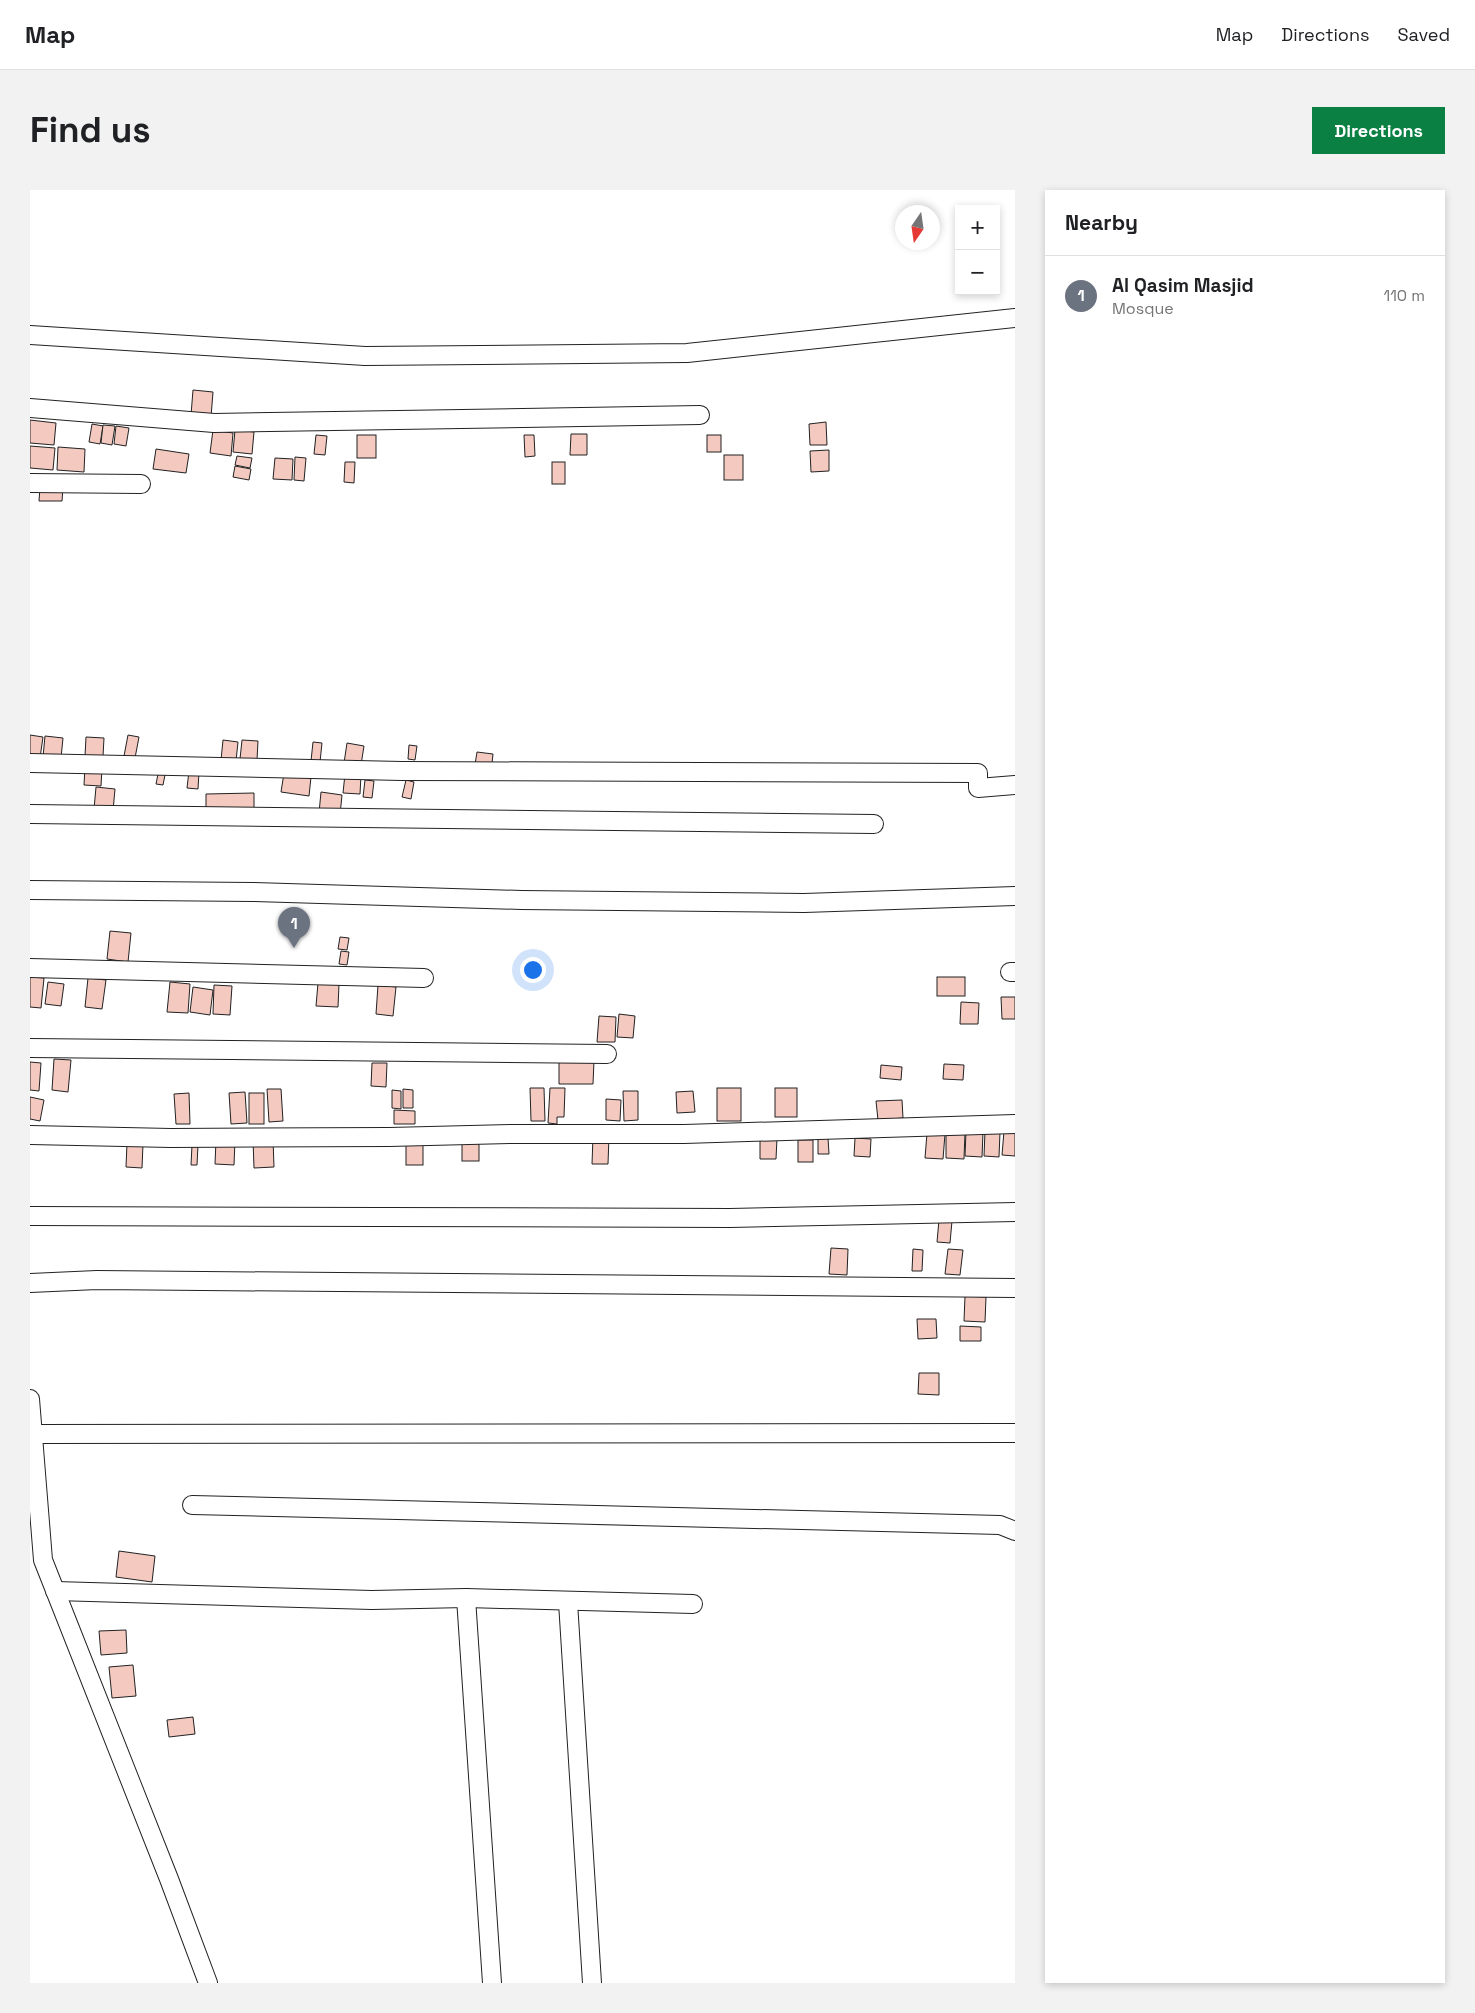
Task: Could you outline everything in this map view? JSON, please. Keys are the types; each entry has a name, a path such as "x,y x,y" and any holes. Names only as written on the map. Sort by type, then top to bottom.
{"street":[{"path":"30,335 365,356 687,353 1015,318"},
{"path":"30,408 214,423 700,415"},
{"path":"30,483 141,484"},
{"path":"30,763 402,770 978,773 978,788 1015,785"},
{"path":"30,814 874,824"},
{"path":"30,890 253,892 521,900 804,903 1015,896"},
{"path":"30,968 424,978"},
{"path":"30,1048 607,1054"},
{"path":"30,1135 170,1138 684,1134 1015,1124"},
{"path":"30,1216 730,1218 1015,1212"},
{"path":"30,1283 97,1280 1015,1288"},
{"path":"30,1399 42,1560 169,1879 208,1983"},
{"path":"33,1434 1015,1433"},
{"path":"192,1505 1000,1525 1015,1531"},
{"path":"55,1591 372,1600 466,1598 693,1604"},
{"path":"466,1598 492,1983"},
{"path":"568,1602 592,1983"}],"building":[{"path":"193,390 213,392 211,417 191,415"},
{"path":"30,420 56,423 54,445 30,443"},
{"path":"826,422 827,445 810,445 809,424"},
{"path":"92,424 103,426 100,444 89,442"},
{"path":"103,425 115,426 112,445 101,443"},
{"path":"116,426 129,428 126,446 114,444"},
{"path":"213,430 233,433 231,456 210,453"},
{"path":"235,430 254,432 252,454 233,452"},
{"path":"571,434 587,434 587,455 570,455"},
{"path":"316,435 327,436 325,455 314,454"},
{"path":"357,435 376,435 376,458 357,458"},
{"path":"524,435 534,435 535,456 525,457"},
{"path":"707,435 721,435 721,452 707,452"},
{"path":"30,446 55,448 53,470 30,468"},
{"path":"58,447 85,449 84,472 57,470"},
{"path":"156,449 189,454 186,473 153,469"},
{"path":"829,450 829,471 811,472 810,451"},
{"path":"724,455 743,455 743,480 724,480"},
{"path":"237,456 252,458 250,468 235,465"},
{"path":"295,457 306,458 304,481 294,480"},
{"path":"275,458 293,459 292,480 273,479"},
{"path":"345,462 355,462 354,483 344,482"},
{"path":"552,462 565,462 565,484 552,484"},
{"path":"235,466 251,469 249,480 233,477"},
{"path":"40,487 63,488 62,501 39,501"},
{"path":"30,735 43,737 40,758 30,756"},
{"path":"128,735 139,737 135,758 124,756"},
{"path":"45,736 63,738 61,758 43,757"},
{"path":"86,737 104,738 103,756 85,756"},
{"path":"223,740 238,742 236,761 221,760"},
{"path":"242,740 258,741 257,760 240,759"},
{"path":"313,742 322,743 320,762 311,761"},
{"path":"347,743 364,746 361,765 344,763"},
{"path":"409,745 417,746 415,760 408,759"},
{"path":"477,752 493,754 491,773 474,771"},
{"path":"85,767 102,768 101,786 84,785"},
{"path":"159,769 166,770 163,785 156,784"},
{"path":"189,771 199,772 198,789 187,788"},
{"path":"284,773 311,777 309,796 281,792"},
{"path":"345,774 361,775 360,794 343,793"},
{"path":"365,780 374,781 372,798 363,797"},
{"path":"406,780 414,782 411,799 402,797"},
{"path":"96,787 115,789 113,811 94,809"},
{"path":"321,792 342,795 340,815 319,813"},
{"path":"254,793 254,813 206,814 206,794"},
{"path":"110,931 131,933 128,962 107,959"},
{"path":"340,937 349,938 347,950 338,949"},
{"path":"341,951 349,952 347,965 339,964"},
{"path":"30,977 44,978 41,1008 30,1007"},
{"path":"937,977 965,977 965,996 937,996"},
{"path":"88,978 106,980 102,1009 85,1007"},
{"path":"48,982 64,984 61,1006 45,1004"},
{"path":"170,982 190,984 188,1013 167,1012"},
{"path":"318,983 339,984 338,1007 316,1006"},
{"path":"214,985 232,986 230,1015 213,1014"},
{"path":"378,985 396,987 393,1016 376,1014"},
{"path":"193,987 213,990 210,1015 190,1012"},
{"path":"1001,997 1015,997 1015,1019 1002,1019"},
{"path":"961,1002 979,1003 978,1024 960,1024"},
{"path":"619,1014 635,1016 633,1038 617,1037"},
{"path":"599,1016 616,1017 615,1042 597,1042"},
{"path":"54,1059 71,1060 68,1092 52,1090"},
{"path":"559,1061 594,1061 593,1084 559,1084"},
{"path":"30,1062 41,1063 39,1091 30,1090"},
{"path":"372,1063 387,1063 386,1087 371,1086"},
{"path":"944,1064 964,1065 963,1080 943,1079"},
{"path":"881,1065 902,1067 901,1080 880,1078"},
{"path":"530,1088 544,1088 545,1121 531,1121"},
{"path":"550,1088 565,1088 564,1117 557,1117 557,1124 548,1123"},
{"path":"717,1088 741,1088 741,1121 717,1121"},
{"path":"775,1088 797,1088 797,1117 775,1117"},
{"path":"267,1089 281,1089 283,1121 269,1122"},
{"path":"403,1089 413,1090 413,1108 403,1108"},
{"path":"392,1090 401,1091 401,1109 392,1108"},
{"path":"623,1091 638,1091 638,1120 624,1121"},
{"path":"693,1091 695,1112 677,1113 676,1092"},
{"path":"245,1092 247,1123 231,1124 229,1093"},
{"path":"189,1093 190,1124 176,1124 174,1094"},
{"path":"249,1093 264,1093 264,1124 249,1124"},
{"path":"30,1097 44,1100 40,1121 30,1119"},
{"path":"606,1099 621,1100 620,1121 606,1120"},
{"path":"902,1100 903,1118 878,1120 876,1101"},
{"path":"394,1110 415,1111 415,1124 394,1124"},
{"path":"966,1131 983,1132 982,1157 965,1156"},
{"path":"985,1131 1000,1132 999,1157 984,1156"},
{"path":"1004,1131 1015,1132 1015,1156 1002,1155"},
{"path":"946,1132 965,1133 964,1159 946,1158"},
{"path":"927,1133 945,1134 943,1159 925,1158"},
{"path":"462,1135 479,1135 479,1161 462,1161"},
{"path":"593,1136 609,1136 608,1164 592,1164"},
{"path":"760,1137 777,1138 776,1159 760,1159"},
{"path":"818,1138 828,1138 829,1154 818,1154"},
{"path":"855,1138 871,1139 870,1157 854,1156"},
{"path":"273,1139 274,1167 254,1168 253,1140"},
{"path":"216,1140 235,1140 234,1165 215,1164"},
{"path":"798,1140 813,1140 813,1162 798,1162"},
{"path":"406,1141 423,1141 423,1165 406,1165"},
{"path":"127,1143 143,1144 142,1168 126,1167"},
{"path":"192,1145 198,1145 197,1165 191,1165"},
{"path":"939,1220 952,1221 950,1243 937,1242"},
{"path":"831,1248 848,1249 847,1275 829,1274"},
{"path":"913,1249 923,1250 922,1271 912,1271"},
{"path":"948,1249 963,1250 960,1275 945,1274"},
{"path":"965,1296 986,1297 985,1322 964,1321"},
{"path":"917,1319 936,1319 937,1338 918,1339"},
{"path":"960,1326 981,1327 981,1341 960,1341"},
{"path":"919,1373 939,1373 939,1395 918,1394"},
{"path":"119,1551 155,1556 152,1582 116,1577"},
{"path":"126,1630 127,1653 101,1655 99,1631"},
{"path":"133,1665 136,1696 112,1698 109,1667"},
{"path":"193,1717 195,1734 169,1737 167,1720"}],"place":[{"name":"Al Qasim Masjid","path":"294,948"}]}
